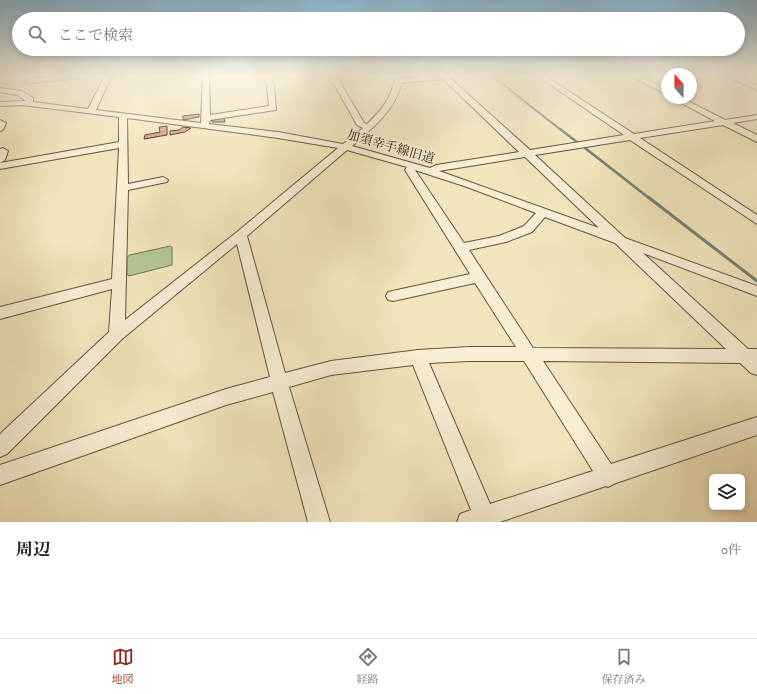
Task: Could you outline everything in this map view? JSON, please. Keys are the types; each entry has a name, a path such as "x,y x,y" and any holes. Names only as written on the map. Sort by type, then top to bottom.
{"street":[{"path":"28,104 29,99"},
{"path":"91,111 97,99"},
{"path":"205,99 204,122 274,108 273,99"},
{"path":"346,99 361,125 369,127"},
{"path":"0,447 117,335 346,147 385,111 391,99"},
{"path":"469,99 525,153 753,360"},
{"path":"576,99 757,220"},
{"name":"加須幸手線旧道","path":"0,104 28,104 123,116 204,122 346,147 432,172 619,239 757,291"},
{"path":"688,104 757,139"},
{"path":"117,335 117,283 124,144 123,116"},
{"path":"432,172 436,168 757,117"},
{"path":"0,123 2,123 0,128"},
{"path":"0,166 124,144"},
{"path":"0,152 3,151 0,160"},
{"path":"414,166 410,170 608,477"},
{"path":"122,188 163,180"},
{"path":"460,248 502,239 528,229 543,212"},
{"path":"240,235 319,522"},
{"path":"393,296 479,277"},
{"path":"0,313 117,283"},
{"path":"0,475 226,397 279,381 331,368 418,357 529,354 753,360"},
{"path":"418,357 476,519 608,477 757,426"}],"green space":[{"path":"170,246 172,247 172,265 129,276 127,274 127,257 130,255"}],"building":[{"path":"199,114 199,117 183,120 183,116"},
{"path":"224,118 225,122 212,122 212,120"},
{"path":"167,126 167,135 144,139 145,135 160,132 159,127"},
{"path":"183,127 191,128 185,132 170,135 170,131 179,130"}],"waterway":[{"path":"522,99 561,130"},
{"path":"560,129 577,142"},
{"path":"585,148 649,198"},
{"path":"648,197 757,281"}]}
